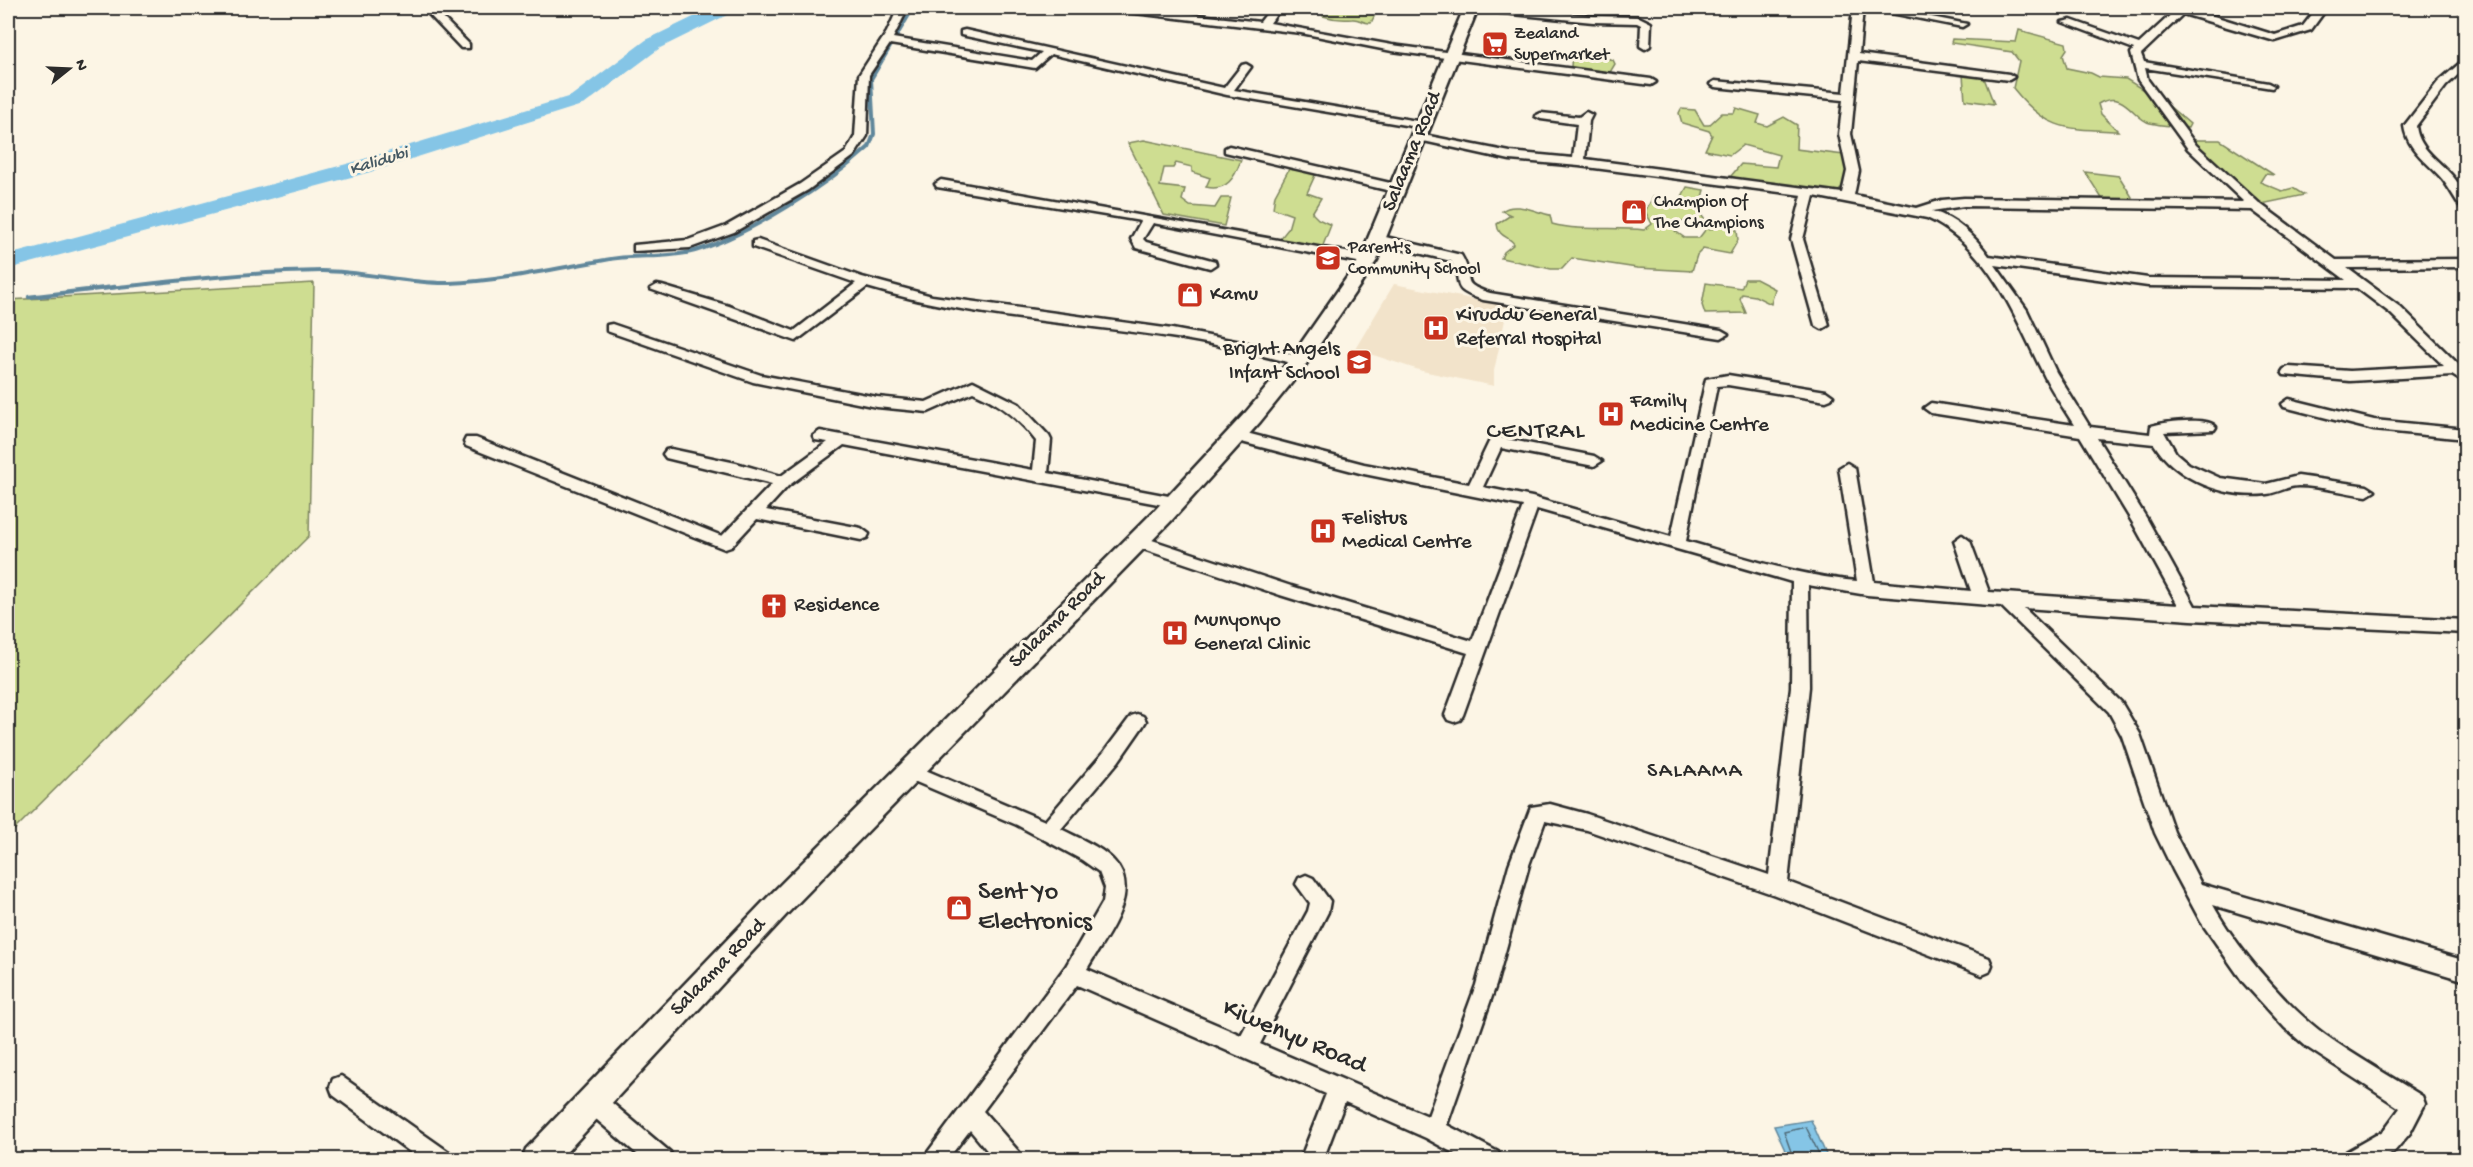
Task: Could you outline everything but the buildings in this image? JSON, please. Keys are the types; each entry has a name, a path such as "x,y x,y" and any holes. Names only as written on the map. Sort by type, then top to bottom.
{"main road":[{"name":"Salaama Road","path":"537,1160 591,1100 909,771 1137,541 1235,435 1299,361 1349,292 1368,260 1399,189 1471,8"}],"street":[{"path":"428,8 465,46"},
{"path":"639,248 690,244 730,229 804,187 850,154 861,136 864,75 891,41 903,8"},
{"path":"1118,8 1262,26 1452,56 1651,82"},
{"path":"1262,26 1276,8"},
{"path":"1482,8 1593,19 1639,20 1646,23 1645,46"},
{"path":"1846,198 1853,171 1845,134 1858,8"},
{"path":"1871,8 1962,24"},
{"path":"2322,8 2307,28 2275,38 2181,9 2136,53 2143,80 2183,136 2255,206 2408,321 2461,375"},
{"path":"2067,22 2141,48"},
{"path":"965,33 1023,44 1227,92 1421,131 1510,156 1579,162 1809,192 1918,212 1941,219 1956,228 1987,261 2020,310 2049,372 2141,523 2191,614"},
{"path":"891,41 1035,65 1048,51"},
{"path":"1854,57 2009,77"},
{"path":"2466,61 2442,84 2410,126 2410,132 2418,146 2449,179 2466,206"},
{"path":"2139,64 2268,86"},
{"path":"1227,92 1246,67"},
{"path":"1715,84 1850,97"},
{"path":"1540,116 1585,118 1579,162"},
{"path":"1229,150 1399,189"},
{"path":"941,184 1149,219 1368,260"},
{"path":"1809,192 1797,238 1822,325"},
{"path":"1918,212 1941,204 1964,202 2255,206"},
{"path":"1149,219 1137,239 1141,244 1210,264"},
{"path":"1377,239 1456,258 1461,263 1462,283 1467,290 1488,297 1550,309 1720,334"},
{"path":"758,244 864,282 962,306 1243,345 1299,361"},
{"path":"1987,261 2148,282 2360,284"},
{"path":"2333,264 2466,263"},
{"path":"657,289 724,309 796,337 864,282"},
{"path":"612,328 758,380 877,402 928,407 973,386 1007,400 1026,416 1044,440 1040,478"},
{"path":"2289,372 2350,376 2461,375"},
{"path":"1678,543 1711,382 1728,380 1826,396"},
{"path":"2289,404 2374,426 2466,434"},
{"path":"1931,408 2086,432 2159,440"},
{"path":"2209,427 2160,427 2156,429 2159,440 2181,465 2210,482 2262,489 2298,481 2367,491"},
{"path":"1235,435 1364,469 1532,502 1800,579 1867,589 2006,602 2191,614 2466,627"},
{"path":"820,436 1174,502"},
{"path":"471,442 725,543 783,482 840,441"},
{"path":"1474,490 1497,442 1593,461"},
{"path":"671,454 736,468 783,482"},
{"path":"1847,468 1867,589"},
{"path":"1454,715 1532,502"},
{"path":"754,513 861,534"},
{"path":"1137,541 1286,591 1479,650"},
{"path":"1962,541 1983,600"},
{"path":"1778,887 1800,687 1800,579"},
{"path":"2006,602 2115,707 2131,734 2164,833 2229,947 2292,1021 2338,1057 2414,1104 2398,1135 2382,1148 2355,1160"},
{"path":"1047,832 1111,757 1137,721"},
{"path":"909,771 1024,819 1089,854 1106,867 1113,876 1115,888 1113,903 1074,974 933,1160"},
{"path":"1434,1130 1486,986 1519,865 1538,813 1550,812 1587,822 1778,887 1982,964"},
{"path":"1246,1048 1318,912 1320,901 1306,884"},
{"path":"2195,891 2466,971"},
{"name":"Kiwenyu Road","path":"1074,974 1434,1130 1490,1160"},
{"path":"341,1087 441,1160"},
{"path":"1311,1160 1339,1088"},
{"path":"591,1100 662,1160"},
{"path":"969,1112 1011,1160"}],"shaded area":[{"name":"Kiruddu General Referral Hospital","path":"1394,284 1508,306 1494,371 1494,386 1422,371 1355,349"}],"green space":[{"path":"1295,8 1378,8 1371,23 1368,23 1355,19 1330,18 1323,14"},
{"path":"2019,30 2066,43 2067,49 2063,55 2067,68 2099,77 2126,79 2169,106 2190,124 2188,128 2150,123 2122,102 2115,100 2107,100 2098,104 2101,114 2118,131 2059,125 2036,113 2013,88 2019,61 2012,52 1951,43 1952,39 2016,42"},
{"path":"1580,51 1613,60 1615,64 1609,74 1571,67 1572,52"},
{"path":"1963,75 1984,78 1994,104 1965,100"},
{"path":"1736,108 1760,115 1757,123 1767,126 1784,117 1797,125 1796,149 1844,155 1845,175 1843,185 1837,193 1748,182 1731,176 1741,164 1776,167 1779,155 1743,145 1730,155 1705,150 1712,135 1709,131 1682,123 1679,113 1681,109 1695,110 1704,125 1709,125 1722,113 1734,113"},
{"path":"1144,140 1241,160 1229,182 1213,188 1206,187 1210,178 1192,172 1192,167 1176,163 1173,168 1164,168 1160,186 1185,189 1182,200 1190,206 1215,208 1221,198 1231,198 1224,226 1164,215 1128,143"},
{"path":"2191,140 2220,140 2274,175 2265,174 2260,182 2282,191 2293,188 2304,195 2257,205 2230,176 2206,159"},
{"path":"1289,169 1316,173 1307,193 1321,198 1312,213 1318,219 1331,225 1322,248 1280,239 1288,229 1292,215 1273,208 1275,195"},
{"path":"2085,172 2119,176 2132,197 2129,202 2103,200"},
{"path":"1687,187 1704,190 1698,211 1705,220 1698,224 1676,221 1675,231 1685,238 1699,238 1706,229 1717,228 1720,225 1737,230 1738,240 1730,254 1703,249 1697,255 1692,271 1637,268 1572,258 1562,269 1551,269 1501,258 1504,252 1514,244 1502,234 1497,224 1511,215 1502,211 1507,208 1519,207 1550,215 1552,224 1563,226 1644,230 1652,224 1645,211 1654,196 1679,202"},
{"path":"1745,279 1756,279 1775,289 1771,304 1755,296 1742,294 1740,299 1746,313 1705,314 1702,305 1706,283 1741,288"},
{"path":"314,283 309,536 8,836 8,300"}],"water":[{"path":"1811,1120 1828,1159 1789,1159 1774,1126"}],"waterway":[{"name":"Kalidubi","path":"8,262 362,167 578,100 653,44 726,8"},
{"path":"101,289 239,275 322,271 433,283 468,282 616,258 673,255 695,251 763,221 832,177 869,147 874,134 871,79 913,8"},
{"path":"29,297 115,287"}],"place":[{"name":"Zealand Supermarket","path":"1495,44"},
{"name":"Champion Of The Champions","path":"1634,212"},
{"name":"Parent's Community School","path":"1328,258"},
{"name":"Kamu","path":"1190,295"},
{"name":"Kiruddu General Referral Hospital","path":"1436,328"},
{"name":"Bright Angels Infant School","path":"1359,362"},
{"name":"Family Medicine Centre","path":"1611,414"},
{"name":"Felistus Medical Centre","path":"1323,531"},
{"name":"Residence","path":"774,606"},
{"name":"Munyonyo General Clinic","path":"1175,633"},
{"name":"Sent Yo Electronics","path":"959,908"}],"district":[{"name":"CENTRAL","path":"1536,432"},
{"name":"SALAAMA","path":"1695,772"}]}
